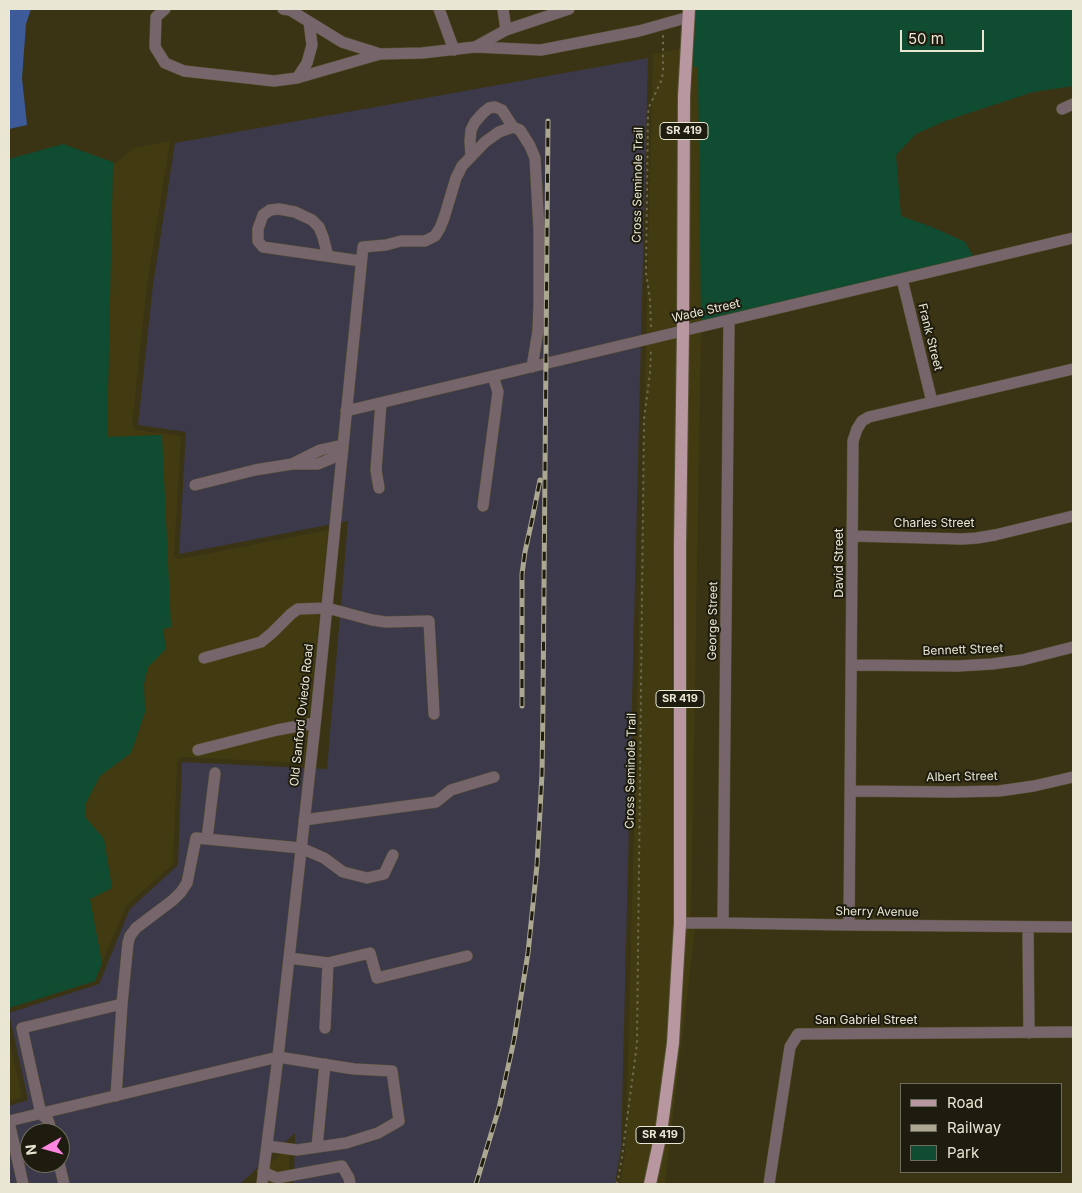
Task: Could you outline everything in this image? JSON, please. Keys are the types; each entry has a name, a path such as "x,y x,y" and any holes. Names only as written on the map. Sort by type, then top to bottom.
{"main road":[{"name":"SR 419","path":"650,1184 661,1133 673,1043 680,923 680,545 684,96 689,13"}],"street":[{"path":"164,9 156,17 155,48 165,63 184,71 274,82 297,78 380,54 422,53 475,47 541,50 640,31 689,13"},
{"path":"283,9 290,10 342,42 380,54"},
{"path":"439,9 454,50"},
{"path":"503,9 506,30"},
{"path":"475,47 506,30 570,9"},
{"path":"297,78 307,63 312,45 309,22"},
{"path":"471,156 471,130 483,113 489,108 495,107 502,110 513,127 520,130 530,146 534,158 539,230 539,304 538,331 532,366"},
{"path":"471,156 485,142 499,132 513,127"},
{"name":"Old Sanford Oviedo Road","path":"262,1184 315,722 363,247 386,245 401,241 425,241 435,236 444,218 456,178 462,166 471,156"},
{"path":"328,256 324,237 319,227 312,220 295,212 279,209 270,210 263,215 258,229 258,241 263,247 362,261"},
{"name":"Wade Street","path":"346,411 1073,238"},
{"name":"Frank Street","path":"902,279 932,402"},
{"name":"George Street","path":"723,923 729,320"},
{"name":"David Street","path":"849,925 853,441 857,429 862,421 870,417 1073,369"},
{"path":"482,506 498,392 493,376"},
{"path":"379,488 376,470 381,403"},
{"path":"195,485 255,470 292,464 320,450 342,449"},
{"name":"Charles Street","path":"853,536 969,538 995,535 1073,516"},
{"path":"204,658 261,642 298,609 326,608 379,621 429,621 434,714"},
{"name":"Bennett Street","path":"852,665 958,666 992,664 1022,660 1073,647"},
{"path":"198,750 315,722"},
{"path":"207,839 215,774"},
{"path":"304,820 436,802 451,790 494,777"},
{"name":"Albert Street","path":"851,791 999,791 1034,786 1073,777"},
{"path":"116,1096 122,1004 130,936 136,928 181,892 187,883 196,838 301,848 324,858 343,872 367,878 384,874 393,855"},
{"name":"Sherry Avenue","path":"680,923 1073,927"},
{"path":"1028,927 1030,1033"},
{"path":"289,958 328,963 370,953 377,978 467,956"},
{"path":"325,1028 328,963"},
{"path":"49,1123 42,1114 22,1028 122,1004"},
{"name":"San Gabriel Street","path":"769,1184 790,1047 798,1034 1073,1032"},
{"path":"23,1184 9,1122 278,1057 354,1069 392,1071 399,1121 378,1133 346,1143 297,1150 267,1146"},
{"path":"317,1147 325,1064"},
{"path":"263,1172 277,1178 342,1166 349,1178 350,1184"}],"path":[{"name":"Cross Seminole Trail","path":"651,324 646,266 648,114 649,107 662,79 664,50"},
{"name":"Cross Seminole Trail","path":"616,1184 622,1157 637,1044 644,419 651,356"}],"shaded area":[{"path":"681,49 677,326 646,333 652,54"},
{"path":"648,58 621,1147 615,1184 294,1184 295,1133 240,1184 9,1184 9,1106 28,1100 9,1013 99,984 130,909 178,865 182,762 327,769 348,521 179,554 186,432 138,425 153,285 175,143"},
{"path":"698,66 701,321 690,323 691,96 693,67"},
{"path":"170,141 147,285 132,424 136,430 181,436 174,557 180,559 328,530 304,763 183,757 178,759 173,864 126,906 102,963 90,899 112,888 104,839 86,818 86,803 100,776 131,753 145,712 144,684 148,666 166,649 163,629 161,435 107,437 113,163 116,163 133,148"},
{"path":"701,332 691,917 686,917 685,596 690,335"},
{"path":"677,338 672,602 673,923 667,1043 655,1132 643,1184 620,1184 626,1147 646,345"},
{"path":"686,929 695,929 665,1184 656,1184 667,1133 680,1044"},
{"path":"9,1040 22,1097 9,1101"},
{"path":"290,1145 288,1184 268,1184 271,1163"}],"green space":[{"path":"696,9 1073,9 1073,86 1033,92 945,121 916,134 896,155 901,216 965,242 973,256 723,314 723,316 701,321 698,67 693,67"},
{"path":"63,144 115,163 113,164 107,437 162,435 171,627 163,629 166,649 148,667 144,684 145,712 131,753 100,776 86,803 86,818 104,839 112,888 90,899 102,963 95,981 9,1008 9,159"}],"water":[{"path":"9,9 31,9 26,24 22,78 27,125 9,129"}],"railway":[{"path":"476,1184 499,1108 514,1040 528,953 537,865 542,774 548,121"},
{"path":"522,706 522,574 540,480"}]}
